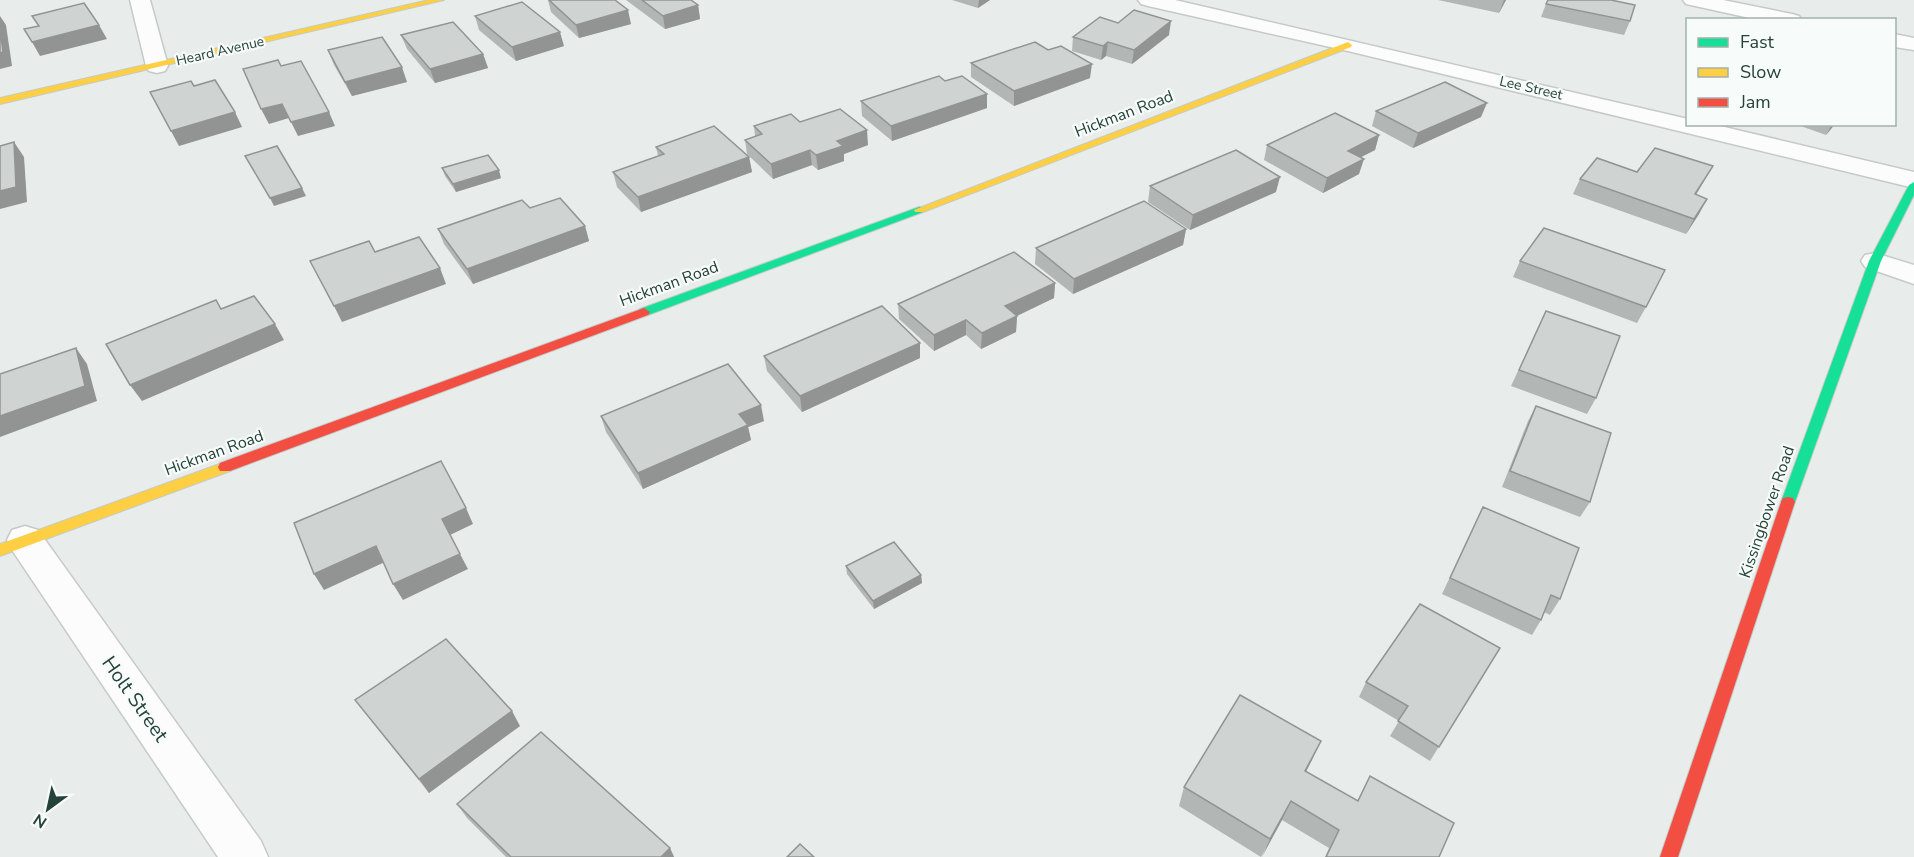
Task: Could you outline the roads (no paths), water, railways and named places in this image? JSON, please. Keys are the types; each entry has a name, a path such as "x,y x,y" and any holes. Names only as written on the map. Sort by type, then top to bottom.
{"street":[{"path":"140,0 157,66"},
{"name":"Heard Avenue","path":"0,101 440,0"},
{"name":"Lee Street","path":"1148,0 1348,45 1914,182"},
{"path":"1693,0 1782,18"},
{"path":"1896,40 1914,44"},
{"name":"Hickman Road","path":"13,545 1011,176 1348,45"},
{"name":"Kissingbower Road","path":"1669,857 1776,535 1875,261 1914,182"},
{"path":"1875,261 1914,275"},
{"name":"Holt Street","path":"13,545 245,857"}]}
